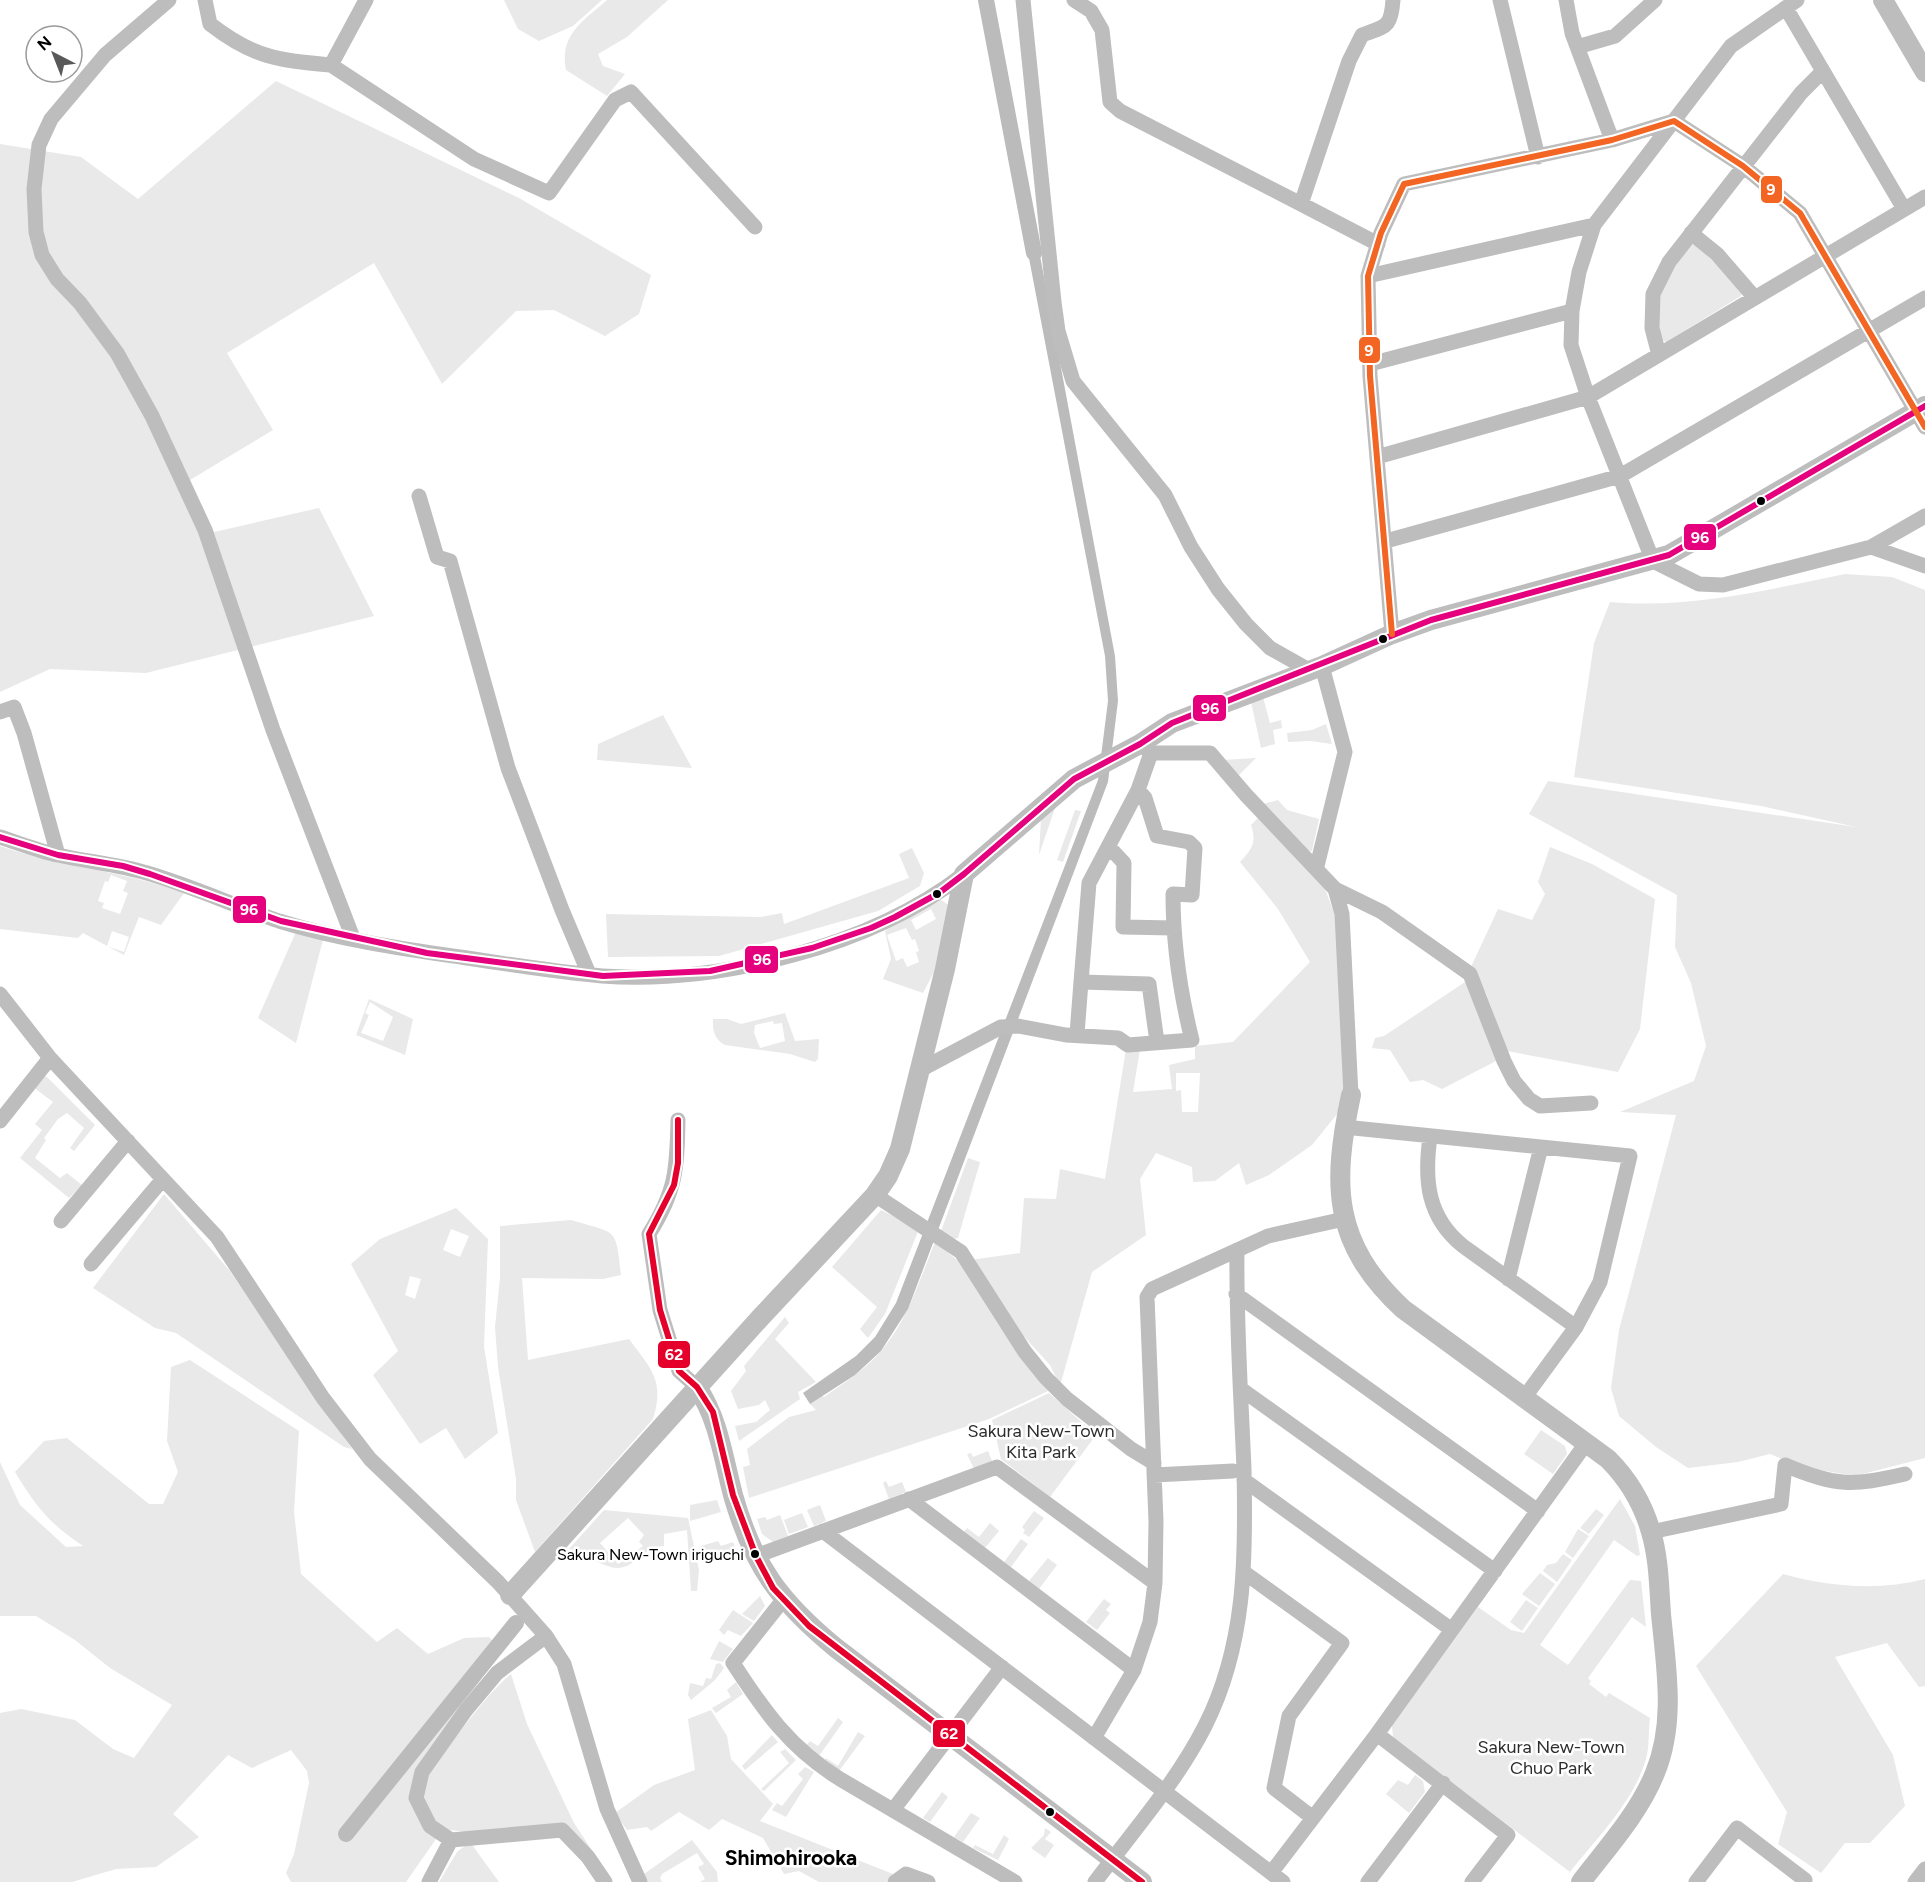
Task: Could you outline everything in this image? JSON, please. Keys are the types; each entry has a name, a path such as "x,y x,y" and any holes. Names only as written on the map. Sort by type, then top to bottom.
{"street":[{"path":"169,0 105,55 51,119 39,145 34,189 36,232 42,255 57,279 80,303 117,353 147,405 205,530 273,730 353,939"},
{"path":"206,0 210,24 236,44 279,60 332,64 474,159 549,193 615,100 631,92 755,227"},
{"path":"332,64 366,0"},
{"path":"1023,0 1054,302 1058,331 1073,381 1165,495 1191,548 1218,589 1246,624 1270,648 1316,668 1345,752 1317,866"},
{"path":"1074,0 1091,11 1102,30 1110,102 1120,111 1378,244"},
{"path":"1301,204 1349,61 1362,36 1384,28 1391,19 1393,0"},
{"path":"1500,0 1538,158"},
{"path":"1566,0 1577,47 1612,140"},
{"path":"1577,47 1615,36 1656,0"},
{"path":"1883,0 1925,72"},
{"path":"1904,209 1823,71 1791,4 1731,46 1594,225 1579,272 1572,311 1571,345 1588,397 1653,561 1699,584 1724,585 1871,547 1925,516"},
{"path":"1659,355 1652,328 1653,294 1669,262 1801,93 1823,71"},
{"path":"1392,634 1370,364 1368,276 1378,244 1404,184 1538,158 1612,140 1674,121"},
{"path":"1077,1034 1089,883 1110,848 1138,789 1145,749 1172,723 1316,668 1392,634 1496,602 1669,555 1922,415 1800,213 1743,166 1674,121"},
{"path":"1377,457 1588,397 1925,197"},
{"path":"1368,276 1594,225"},
{"path":"1691,233 1717,255 1755,298"},
{"path":"1386,541 1620,476 1925,298"},
{"path":"1370,364 1572,311"},
{"path":"419,496 437,556 450,561 512,779 589,974"},
{"path":"1871,547 1925,566"},
{"path":"0,712 14,707 24,733 58,855"},
{"path":"0,837 58,855 123,866 281,921 353,939 427,953 589,974 647,976 710,971 812,948 871,928 939,892 964,874 1058,791 1105,762 1145,749 1210,753 1246,795 1317,866 1335,889 1342,914 1351,1095 1344,1127 1339,1172 1344,1219 1352,1243 1382,1289 1419,1322 1587,1442 1621,1472 1635,1493 1651,1532 1658,1575 1668,1692 1663,1746 1655,1773 1639,1805 1581,1882"},
{"path":"918,1071 999,1028 1018,1026 1066,1035 1118,1038 1128,1045 1192,1040 1180,993 1181,982 1176,958 1177,942 1173,928 1173,894 1192,895 1195,848 1189,842 1157,836 1148,805 1138,789"},
{"path":"1110,848 1124,863 1123,927 1173,928"},
{"path":"510,1595 697,1387 875,1196 900,1149 945,969 964,874"},
{"path":"1335,889 1382,912 1470,974 1504,1061 1514,1080 1529,1099 1540,1106 1591,1103"},
{"path":"1081,982 1149,984 1157,1042"},
{"path":"0,994 50,1058 217,1237 323,1398 370,1459 510,1595 546,1636 564,1664 607,1809 640,1882"},
{"path":"0,1121 50,1058"},
{"path":"678,1120 678,1163 674,1185 649,1234 648,1242 656,1272 660,1310 679,1371 697,1387 713,1412 734,1495 756,1556 783,1600 818,1634 1142,1882"},
{"path":"1344,1127 1630,1156 1600,1282 1576,1327 1524,1398"},
{"path":"1430,1137 1427,1182 1430,1202 1439,1220 1454,1239 1576,1327"},
{"path":"61,1221 128,1141"},
{"path":"1508,1279 1541,1147"},
{"path":"92,1264 163,1179"},
{"path":"875,1196 924,1225 961,1252 1025,1352 1046,1378 1067,1400 1154,1469 1239,1476 1452,1630"},
{"path":"1094,1738 1134,1670 1150,1622 1155,1583 1154,1469 1147,1297 1152,1289 1268,1236 1344,1219"},
{"path":"1095,1882 1164,1792 1193,1749 1220,1692 1233,1654 1245,1574 1239,1476 1241,1389 1236,1294 1237,1250"},
{"path":"1236,1294 1538,1510"},
{"path":"1241,1389 1495,1571"},
{"path":"823,1531 1277,1878 1313,1818 1377,1734 1587,1442"},
{"path":"1651,1532 1781,1504 1785,1465 1825,1480 1848,1484 1862,1484 1905,1474"},
{"path":"756,1556 997,1467 1155,1583"},
{"path":"909,1499 1134,1670"},
{"path":"1245,1574 1342,1642 1289,1716 1274,1788 1313,1818"},
{"path":"783,1600 733,1663 785,1736 825,1770 1015,1882"},
{"path":"546,1636 497,1673 466,1710 422,1772 416,1798 430,1826 450,1840 562,1830 588,1857 605,1882"},
{"path":"892,1810 1002,1667"},
{"path":"1377,1734 1508,1835 1472,1882"},
{"path":"1368,1882 1443,1783"},
{"path":"1696,1882 1737,1828 1805,1880 1804,1882"},
{"path":"429,1882 450,1840"},
{"path":"1915,1882 1925,1869"},
{"path":"895,1882 906,1874 928,1882"}],"green space":[{"path":"504,0 602,0 573,26 539,41 518,29"},
{"path":"607,0 668,0 627,37 598,54 603,66 625,74 607,96 566,70 565,58 566,47 575,30"},
{"path":"276,81 519,198 651,275 639,314 605,336 554,310 516,311 442,384 374,263 227,353 273,430 190,480 214,532 319,508 374,616 146,673 50,669 0,692 0,144 81,157 138,199"},
{"path":"1695,243 1742,289 1741,296 1666,342 1660,339 1658,298 1681,252"},
{"path":"1845,574 1892,577 1925,590 1925,1458 1855,1476 1802,1467 1770,1454 1738,1462 1688,1468 1656,1447 1619,1416 1611,1388 1619,1330 1676,1115 1620,1112 1694,1081 1706,1046 1691,983 1675,947 1677,895 1529,814 1548,781 1856,827 1761,806 1574,777 1594,643 1610,602 1670,603 1728,597"},
{"path":"1263,697 1270,723 1281,720 1282,728 1273,730 1275,744 1261,748 1251,702"},
{"path":"663,715 692,768 597,760 598,744"},
{"path":"1326,724 1332,744 1310,741 1288,742 1287,733 1312,730"},
{"path":"1256,758 1237,777 1222,760"},
{"path":"1278,800 1287,810 1319,819 1312,851 1307,851 1263,804"},
{"path":"1057,802 1039,855 1041,818"},
{"path":"1075,810 1081,811 1063,862 1057,860"},
{"path":"1259,817 1325,889 1336,918 1346,1103 1312,1145 1269,1175 1246,1185 1239,1163 1215,1181 1193,1182 1192,1167 1156,1153 1140,1179 1146,1235 1092,1272 1060,1386 1050,1365 1009,1320 970,1260 1020,1253 1024,1198 1056,1199 1060,1169 1105,1179 1126,1049 1140,1049 1133,1092 1172,1089 1169,1065 1195,1059 1195,1046 1233,1042 1310,962 1278,909 1240,862 1252,845 1254,837 1251,825","holes":["1176,1073 1200,1073 1198,1112 1182,1112 1181,1090 1176,1091"]},
{"path":"0,846 46,859 138,879 184,893 161,925 139,917 124,955 108,946 124,952 129,937 112,931 107,946 83,933 78,938 0,929","holes":["111,875 127,881 123,891 128,893 120,914 102,908 104,903 98,901 105,881 108,882"]},
{"path":"1550,847 1592,864 1655,899 1640,1029 1618,1072 1507,1051 1486,993 1470,969 1498,909 1532,920 1545,894 1538,882"},
{"path":"912,848 924,873 920,886 878,911 719,956 608,957 606,914 761,917 782,913 784,924 909,878 899,854"},
{"path":"940,899 951,907 934,972 923,993 883,979 891,959 885,931","holes":["931,909 936,919 916,930 911,920","906,928 912,940 915,939 919,951 916,952 919,962 907,967 903,958 896,961 887,935"]},
{"path":"295,934 324,936 296,1043 258,1018"},
{"path":"1465,982 1477,1005 1496,1061 1442,1089 1423,1080 1410,1082 1390,1050 1372,1048 1375,1038 1384,1036"},
{"path":"369,999 413,1019 405,1055 356,1035","holes":["370,1002 393,1017 383,1041 361,1033 369,1015 365,1013"]},
{"path":"785,1013 795,1041 819,1039 818,1059 815,1062 790,1054 725,1045 715,1034 713,1019 727,1019 741,1024","holes":["773,1021 774,1024 782,1023 785,1041 760,1048 754,1033 755,1025"]},
{"path":"42,1076 47,1077 95,1125 74,1151 70,1148 84,1128 67,1113 58,1119 44,1138 46,1140 35,1158 60,1178 67,1173 82,1185 69,1198 20,1158 42,1130 35,1124 53,1102 33,1087"},
{"path":"968,1158 980,1162 958,1238 952,1239 941,1231"},
{"path":"164,1194 229,1270 352,1449 344,1447 176,1333 155,1328 93,1288"},
{"path":"456,1208 488,1239 484,1347 498,1433 465,1459 446,1428 420,1444 373,1375 398,1351 351,1264 380,1239","holes":["451,1229 469,1236 460,1257 443,1250","410,1276 421,1279 415,1299 405,1295"]},
{"path":"881,1210 919,1229 885,1314 868,1338 860,1329 877,1307 832,1267"},
{"path":"571,1220 611,1234 618,1248 621,1275 603,1279 522,1278 528,1360 629,1339 654,1376 656,1406 653,1419 535,1552 516,1500 516,1479 498,1367 495,1327 500,1278 500,1226"},
{"path":"935,1242 957,1260 1000,1327 1048,1391 989,1419 749,1498 743,1467 750,1465 747,1449 789,1417 816,1410 810,1404 821,1395 824,1397 847,1381 876,1357 891,1338 906,1312"},
{"path":"785,1317 789,1323 775,1339 816,1382 798,1392 800,1399 739,1441 735,1426 756,1422 770,1410 765,1400 759,1405 738,1409 731,1391 746,1371 744,1366"},
{"path":"190,1360 299,1431 294,1512 301,1574 377,1642 397,1628 428,1654 464,1638 489,1637 500,1648 470,1696 425,1755 429,1766 489,1695 511,1674 527,1724 574,1823 613,1882 568,1827 474,1833 443,1829 406,1882 291,1882 286,1873 294,1854 309,1783 307,1771 291,1750 252,1768 228,1755 173,1814 199,1837 156,1867 116,1869 72,1882 0,1882 0,1713 21,1709 75,1720 113,1749 134,1758 172,1705 110,1668 75,1640 36,1616 0,1616 0,1462 20,1505 66,1547 83,1546 44,1514 15,1472 44,1441 67,1438 149,1504 163,1504 178,1472 167,1441 171,1367"},
{"name":"Sakura New-Town Kita Park","path":"1049,1393 1096,1435 1050,1497 1001,1459 992,1420"},
{"path":"1541,1430 1565,1446 1567,1454 1553,1474 1524,1454"},
{"path":"988,1451 992,1461 974,1469 967,1454 971,1453 973,1457"},
{"path":"886,1481 889,1487 902,1482 906,1492 889,1499 883,1483"},
{"name":"Sakura New-Town Chuo Park","path":"1620,1499 1635,1526 1640,1555 1637,1556 1614,1540 1540,1645 1568,1665 1630,1580 1641,1581 1646,1627 1632,1617 1588,1678 1591,1681 1589,1684 1606,1697 1609,1693 1650,1718 1648,1748 1646,1759 1633,1790 1570,1872 1393,1738 1392,1726 1478,1607 1511,1630 1524,1633"},
{"path":"717,1500 721,1512 690,1521 690,1505"},
{"path":"820,1505 826,1521 814,1526 807,1510"},
{"path":"1596,1509 1604,1515 1589,1534 1580,1528"},
{"path":"604,1510 688,1518 699,1570 697,1591 691,1591 687,1530 664,1534 664,1546 650,1550 625,1567 613,1568 569,1549","holes":["628,1518 644,1535 639,1542 643,1546 618,1564 600,1543"]},
{"path":"1034,1511 1044,1518 1029,1537 1023,1533 1025,1530 1022,1527"},
{"path":"802,1513 808,1527 789,1534 784,1520"},
{"path":"780,1515 788,1536 773,1542 762,1534 757,1519 765,1517 767,1520"},
{"path":"990,1523 999,1531 984,1549 963,1533 967,1528 979,1537"},
{"path":"1578,1529 1589,1536 1573,1558 1565,1552"},
{"path":"1021,1539 1028,1544 1011,1567 1004,1562"},
{"path":"718,1541 721,1546 733,1542 735,1547 723,1553 724,1556 707,1563 701,1546"},
{"path":"1563,1554 1572,1560 1557,1582 1543,1571 1547,1565 1556,1563"},
{"path":"1048,1558 1057,1565 1039,1589 1029,1581"},
{"path":"1540,1573 1555,1584 1539,1606 1522,1594"},
{"path":"1783,1574 1818,1582 1854,1586 1890,1585 1925,1579 1925,1686 1919,1687 1887,1643 1835,1657 1893,1755 1905,1806 1870,1843 1845,1843 1821,1873 1778,1844 1787,1812 1696,1666"},
{"path":"760,1596 765,1606 754,1621 742,1614"},
{"path":"1104,1599 1111,1604 1106,1610 1110,1613 1097,1630 1086,1622"},
{"path":"1526,1600 1538,1608 1522,1631 1510,1622"},
{"path":"733,1610 753,1623 741,1636 728,1630 724,1635 719,1630"},
{"path":"719,1641 733,1649 723,1662 710,1659"},
{"path":"720,1663 724,1668 715,1680 691,1700 688,1695 690,1683 703,1686 706,1678 711,1679 716,1664"},
{"path":"736,1682 743,1694 716,1713 712,1708 731,1697 727,1690"},
{"path":"711,1710 727,1736 731,1759 773,1804 760,1821 893,1874 886,1882 819,1882 799,1871 784,1874 763,1838 722,1819 709,1830 679,1812 651,1831 647,1827 627,1830 615,1813 654,1785 695,1770 688,1719"},
{"path":"838,1718 843,1722 819,1756 806,1746 810,1741 818,1746"},
{"path":"858,1732 865,1736 839,1771 825,1760 826,1758 838,1766"},
{"path":"772,1735 778,1742 745,1770 742,1766"},
{"path":"785,1749 796,1760 764,1791 761,1789 789,1763 780,1752"},
{"path":"805,1767 814,1772 786,1817 772,1810 777,1803 782,1806 803,1779 798,1774"},
{"path":"1415,1775 1423,1781 1425,1792 1409,1813 1386,1794 1398,1780 1408,1785"},
{"path":"942,1792 948,1797 930,1822 923,1818"},
{"path":"971,1813 980,1818 963,1842 954,1837"},
{"path":"1045,1828 1051,1832 1045,1839 1054,1845 1045,1858 1031,1848 1044,1835"},
{"path":"1004,1835 1009,1839 998,1860 973,1848 975,1845 993,1854"},
{"path":"692,1840 717,1872 718,1882 700,1882 705,1879 698,1867 704,1864 697,1853 662,1874 660,1878 662,1882 648,1882 644,1874"},
{"path":"470,1842 499,1882 439,1882 457,1852"}],"shaded area":[{"path":"1035,229 1115,656 1118,701 1108,782 908,1309 881,1351 855,1375 810,1404 803,1393 856,1356 875,1337 896,1303 1098,780 1108,701 1105,656 1024,232"}],"waterway":[{"path":"986,0 1034,253"},
{"path":"346,1834 516,1623"}],"transit line":[{"name":"9","path":"1392,634 1370,376 1368,276 1381,233 1404,184 1612,140 1674,121 1743,166 1800,213 1925,427"},
{"name":"96","path":"0,837 58,855 123,866 150,874 281,921 427,953 603,976 710,971 812,948 871,928 895,917 939,893 964,874 1074,779 1140,744 1172,723 1431,620 1669,555 1925,406"},
{"name":"62","path":"678,1120 678,1163 674,1185 649,1234 660,1310 679,1371 697,1387 713,1412 733,1495 756,1556 773,1588 809,1626 1142,1882"}],"place":[{"name":"Sakura New-Town iriguchi","path":"755,1554"}],"district":[{"name":"Shimohirooka","path":"791,1857"}]}
